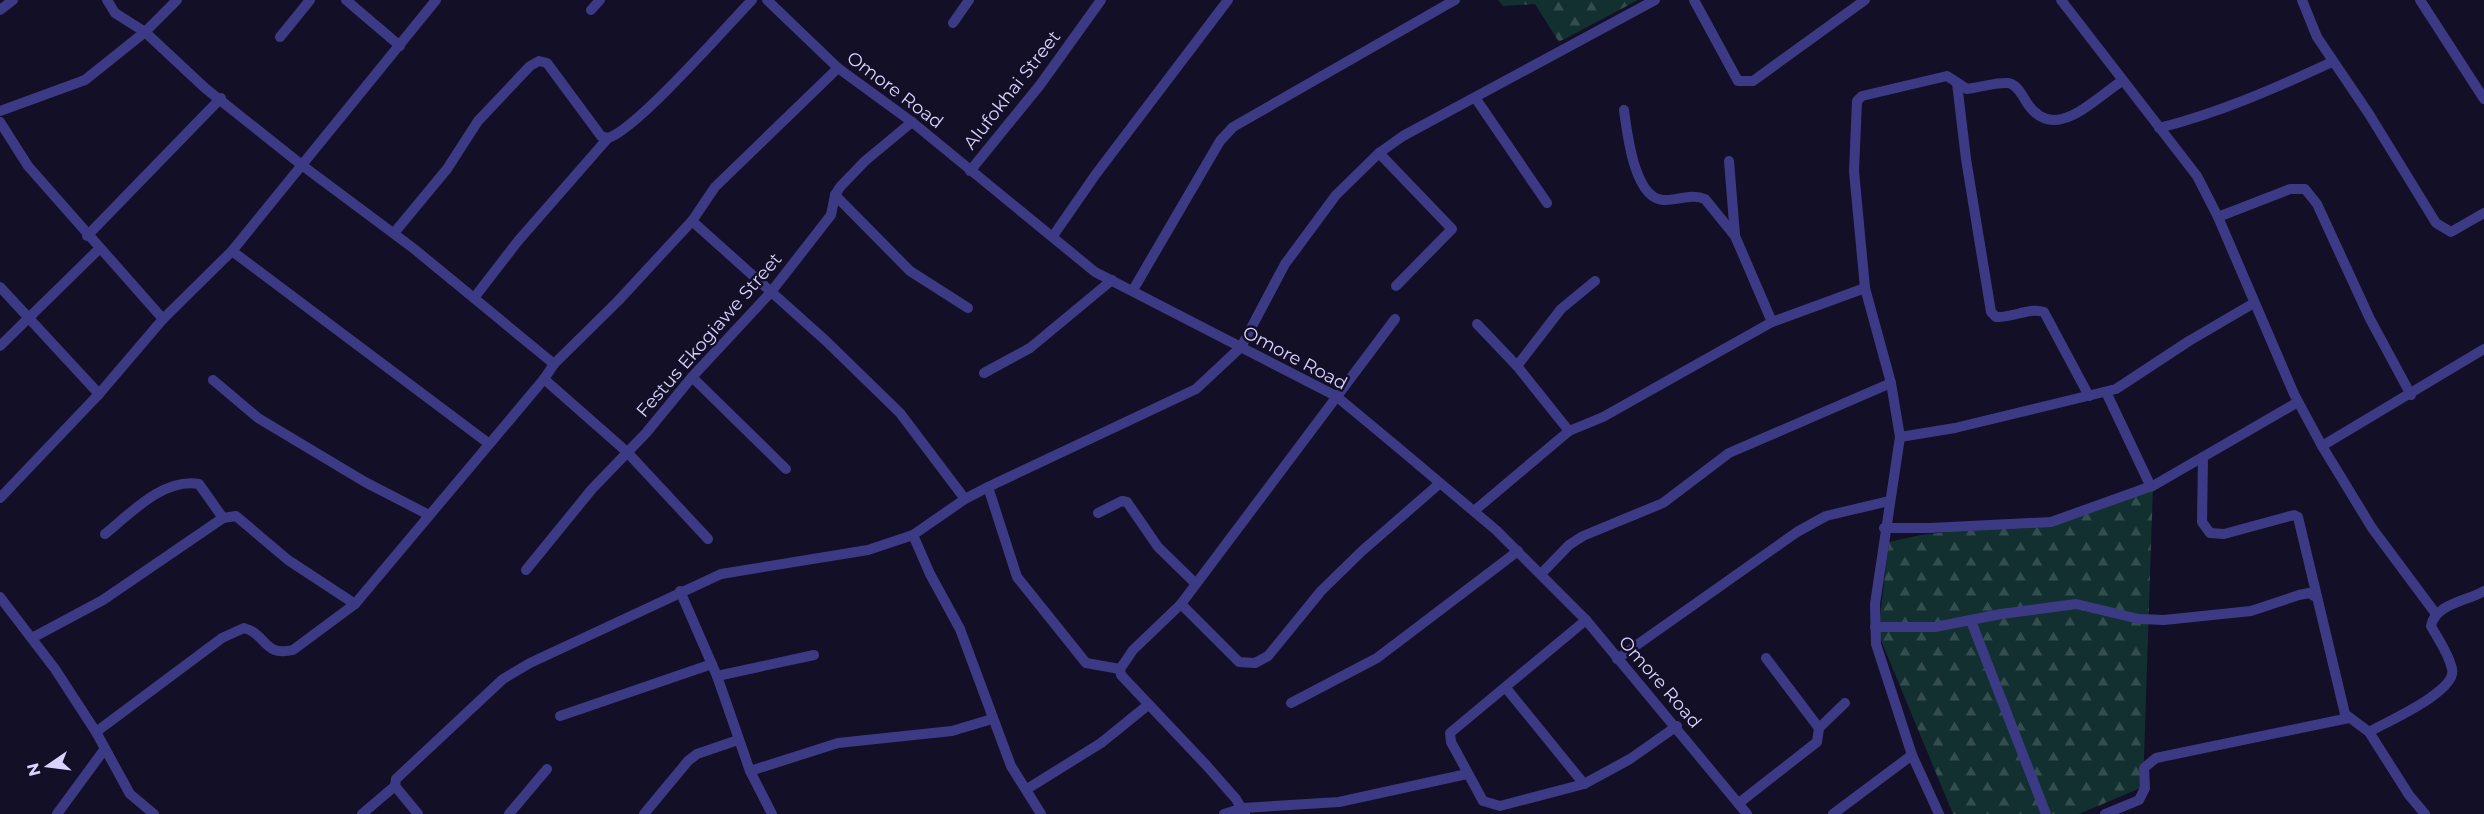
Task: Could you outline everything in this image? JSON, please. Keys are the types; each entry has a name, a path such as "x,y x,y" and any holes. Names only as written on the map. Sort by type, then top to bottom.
{"street":[{"path":"0,10 13,0"},
{"path":"106,0 115,13 145,32 205,88 221,98 303,166 394,233 554,363"},
{"path":"0,111 85,80 145,32 177,0"},
{"path":"280,37 310,0"},
{"path":"346,0 400,45"},
{"path":"0,498 99,394 163,319 232,250 303,166 386,58 400,45 436,0"},
{"path":"591,10 600,0"},
{"path":"474,298 518,241 608,138 625,128 752,0"},
{"name":"Omore Road","path":"767,0 837,68 912,122 1095,272 1134,290 1336,396 1474,511 1541,574 1586,620 1617,659 1677,726 1748,814"},
{"path":"953,24 969,0"},
{"name":"Alufokhai Street","path":"970,171 1040,85 1101,0"},
{"path":"1053,236 1096,174 1228,0"},
{"path":"1134,290 1220,141 1233,127 1455,0"},
{"path":"362,814 395,786 396,779 503,679 530,663 680,591 721,574 868,550 913,535 988,486 1196,389 1241,347 1285,264 1336,195 1379,153 1403,136 1476,99 1655,0"},
{"path":"1695,0 1738,81 1744,83 1752,81 1865,0"},
{"path":"2061,0 2197,176 2218,218 2298,402 2322,446 2372,528 2436,614"},
{"path":"2302,0 2317,37 2332,62 2369,114 2436,223 2451,232 2484,213"},
{"path":"2420,0 2484,99"},
{"path":"394,233 447,169 478,121 530,66 539,61 547,63 601,136 608,138"},
{"path":"2159,128 2188,121 2268,92 2332,62"},
{"path":"96,732 222,638 244,628 254,630 267,647 281,653 293,650 355,604 544,379 554,363 618,301 692,221 716,187 837,68"},
{"path":"1939,814 1912,755 1883,670 1875,627 1884,528 1900,437 1892,383 1865,288 1854,171 1857,102 1863,96 1947,76 1967,89 2009,83 2018,88 2031,111 2040,119 2051,122 2064,119 2122,81"},
{"path":"1957,84 1966,159 1991,312 1996,317 2003,318 2037,310 2044,312 2089,396"},
{"path":"87,236 221,98"},
{"path":"1476,99 1547,204"},
{"path":"1624,110 1630,151 1641,183 1661,201 1698,196 1705,199 1736,236 1772,322"},
{"path":"0,122 27,166 163,319"},
{"name":"Festus Ekogiawe Street","path":"526,570 592,489 771,292 831,215 835,195 865,161 912,122"},
{"path":"1379,153 1452,229 1396,286"},
{"path":"1729,161 1736,236"},
{"path":"2218,218 2290,189 2305,189 2317,204 2370,319 2411,395"},
{"path":"835,195 910,271 968,308"},
{"path":"692,221 825,340 900,413 965,499"},
{"path":"0,346 99,249"},
{"path":"232,250 488,443"},
{"path":"984,373 1030,348 1112,280"},
{"path":"1517,366 1561,309 1595,281"},
{"path":"0,287 99,394"},
{"path":"1474,511 1569,431 1603,417 1772,322 1865,288"},
{"path":"1900,437 1955,428 2116,389 2189,341 2254,303"},
{"path":"1244,811 1207,766 1121,675 1120,669 1133,650 1181,604 1395,319"},
{"path":"1477,324 1517,366 1569,431"},
{"path":"2322,446 2411,395 2484,349"},
{"path":"692,377 786,470"},
{"path":"544,379 627,452 708,539"},
{"path":"213,380 258,418 365,482 429,515"},
{"path":"1541,574 1569,545 1583,536 1663,502 1729,453 1892,383"},
{"path":"2106,392 2149,487"},
{"path":"1884,528 2050,522 2149,487 2298,402"},
{"path":"2203,457 2201,508 2205,529 2224,534 2294,515 2301,522 2314,596 2345,714 2369,732 2409,795 2425,814"},
{"path":"105,534 143,503 174,484 185,482 199,484 223,518"},
{"path":"1181,604 1239,662 1255,663 1268,656 1322,591 1362,551 1439,484"},
{"path":"988,486 1017,577 1086,663 1120,669"},
{"path":"1098,513 1122,501 1127,502 1158,547 1196,583"},
{"path":"1617,659 1797,532 1826,516 1889,501"},
{"path":"32,638 103,600 223,518 236,516 288,560 355,604"},
{"path":"913,535 930,574 960,628 1011,766 1041,814"},
{"path":"1291,702 1377,658 1518,551"},
{"path":"680,591 717,676 750,771 772,814"},
{"path":"1875,627 1935,627 2001,614 2076,604 2139,619 2164,620 2251,611 2309,593 2314,596"},
{"path":"2369,732 2442,691 2452,678 2452,668 2431,626 2436,614 2483,593"},
{"path":"0,597 32,638 96,732 130,794 154,814"},
{"path":"1586,620 1450,733 1451,742 1483,801 1500,806 1584,784 1630,759 1677,726"},
{"path":"1971,621 2046,814"},
{"path":"717,676 814,655"},
{"path":"1739,803 1817,742 1818,728 1766,658"},
{"path":"560,716 712,664"},
{"path":"1506,688 1584,784"},
{"path":"1818,728 1845,703"},
{"path":"1027,789 1101,743 1148,705"},
{"path":"2105,814 2139,800 2145,788 2144,768 2156,758 2349,718"},
{"path":"750,771 838,743 952,731 992,719"},
{"path":"644,814 688,761 697,754 738,740"},
{"path":"57,814 104,750"},
{"path":"1833,814 1912,755"},
{"path":"509,814 547,769"},
{"path":"1224,814 1339,802 1467,774"},
{"path":"395,786 418,814"}],"green space":[{"path":"1498,0 1638,0 1559,42 1535,4 1503,6"},
{"path":"2153,486 2143,787 2079,814 1953,814 1878,633 1889,542 1921,535 2050,521"}]}
